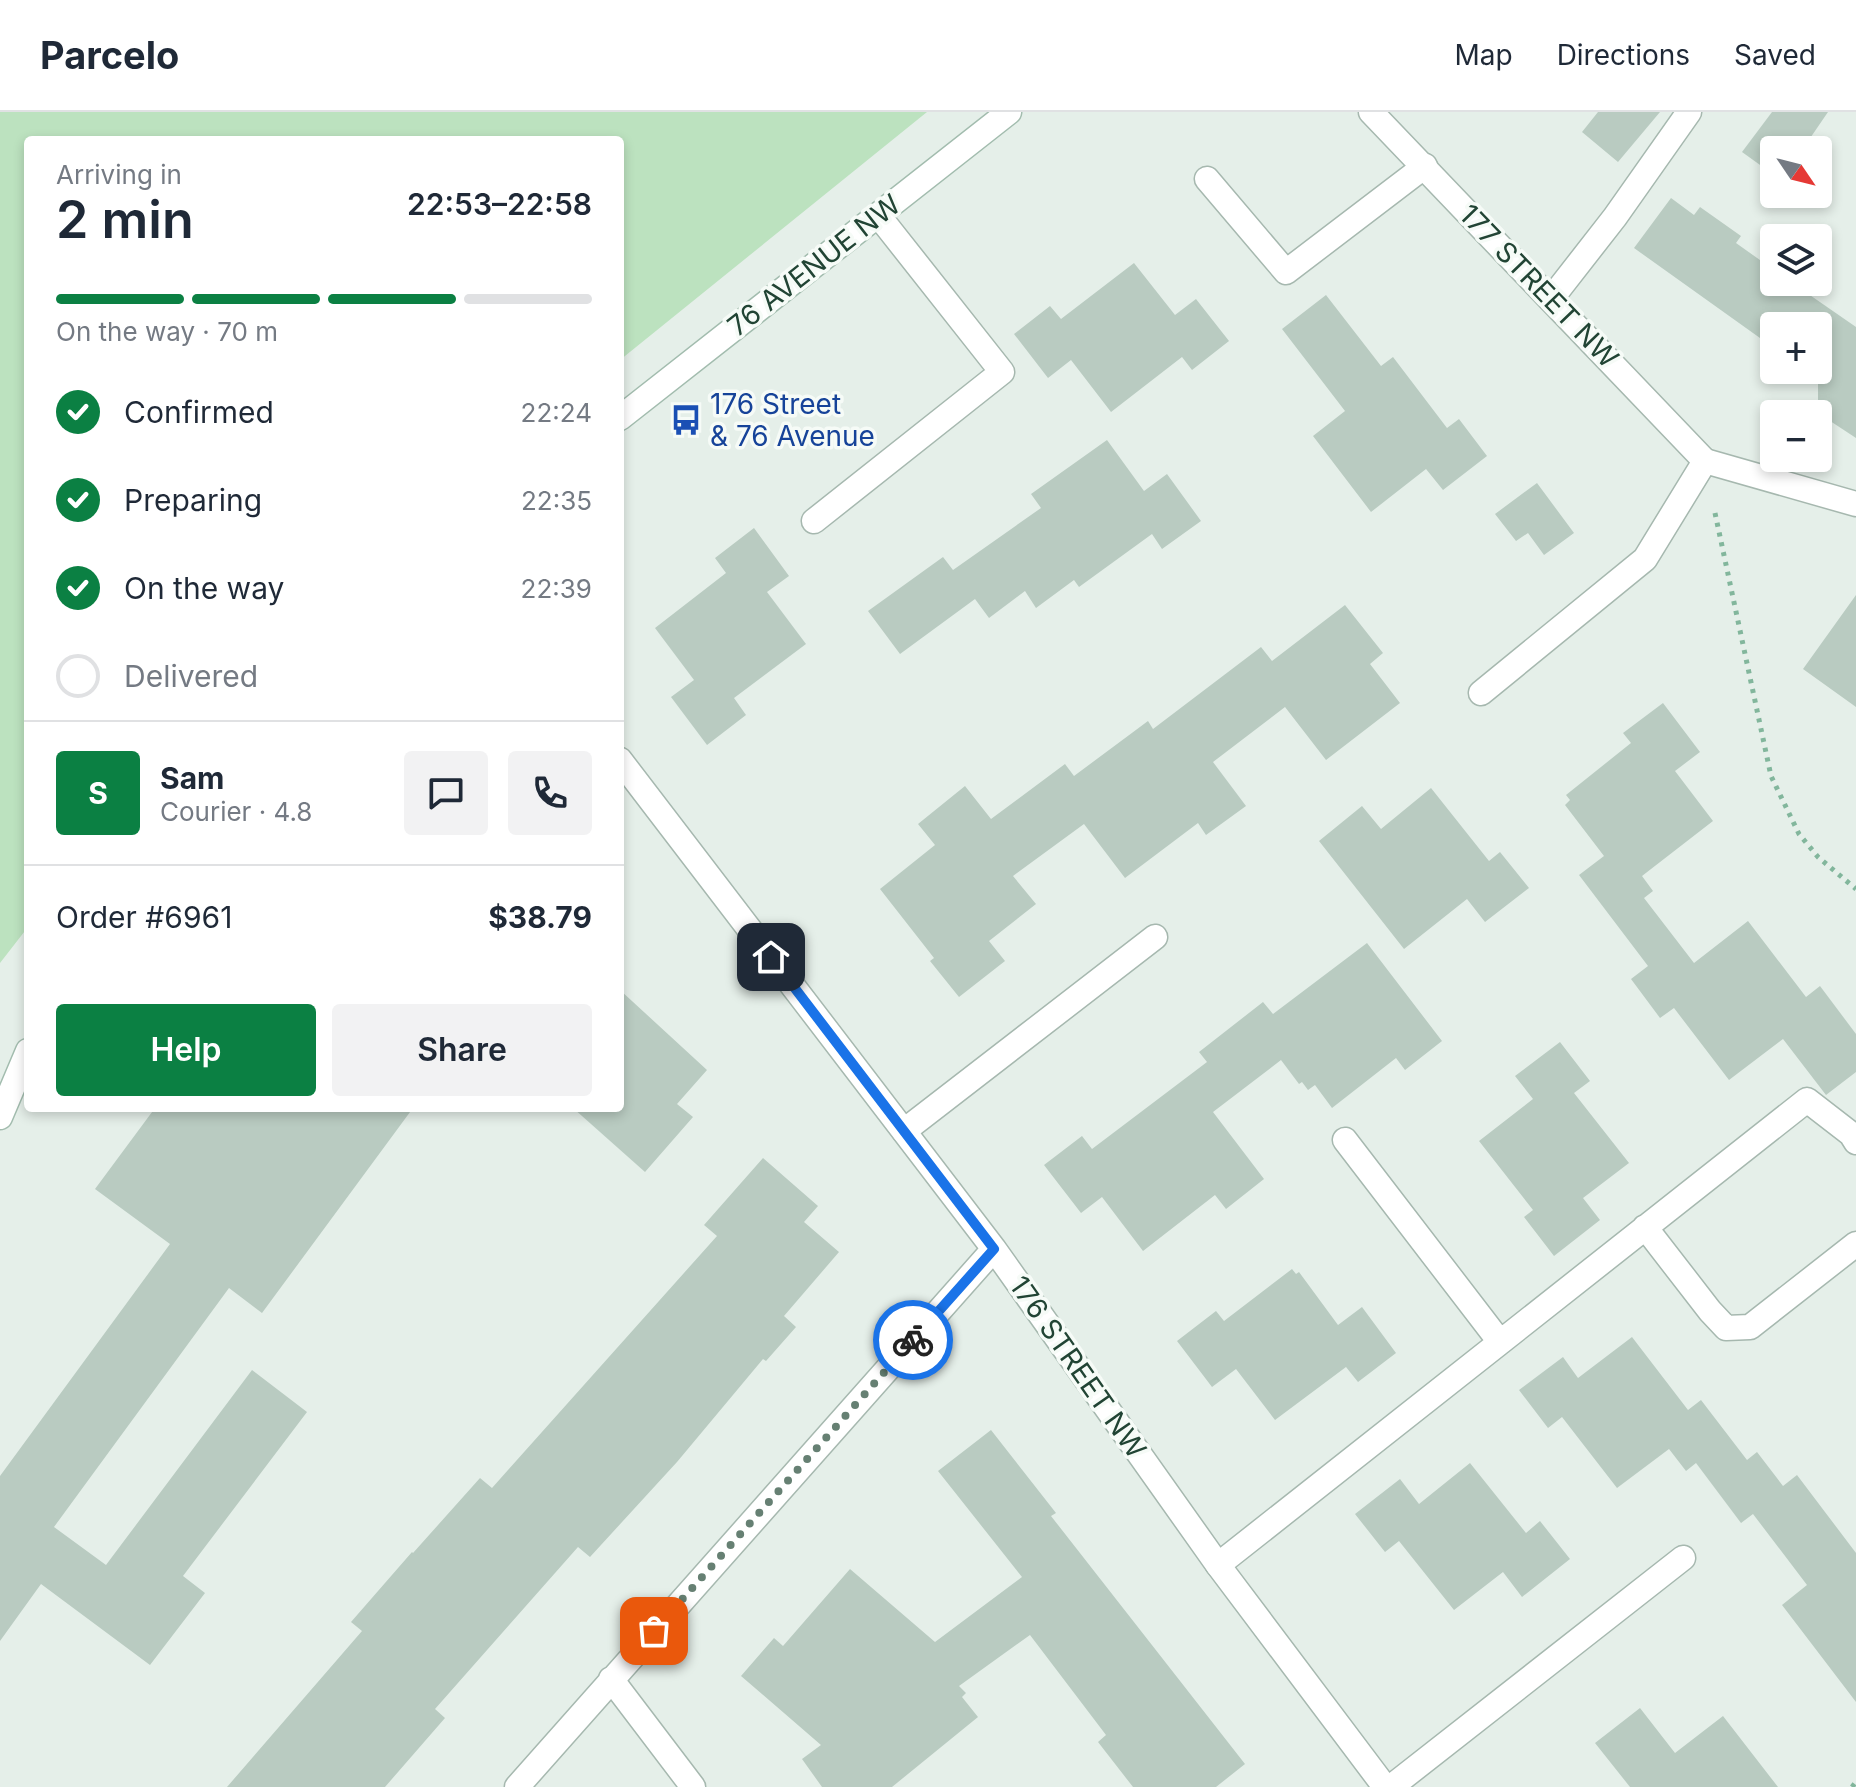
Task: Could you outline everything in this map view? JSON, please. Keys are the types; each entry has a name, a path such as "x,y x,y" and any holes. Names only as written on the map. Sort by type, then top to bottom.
{"street":[{"name":"76 AVENUE NW","path":"624,415 1009,112"},
{"name":"177 STREET NW","path":"1371,112 1705,461"},
{"path":"1551,299 1615,217 1689,112"},
{"path":"1207,179 1286,272 1425,166"},
{"path":"814,521 1002,372 878,215"},
{"path":"1481,693 1645,559 1705,461 1856,504"},
{"name":"176 STREET NW","path":"624,765 994,1249 1218,1565 1385,1787"},
{"path":"904,1131 1155,937"},
{"path":"0,1117 24,1060"},
{"path":"1218,1565 1807,1100 1851,1134 1856,1142"},
{"path":"1345,1140 1500,1342"},
{"path":"1645,1227 1726,1328 1750,1327 1856,1244"},
{"path":"517,1787 994,1249"},
{"path":"1391,1787 1683,1558"},
{"path":"611,1679 693,1787"}],"path":[{"path":"1705,461 1771,776 1799,834 1818,857 1856,889"},
{"path":"1852,1787 1856,1782"}],"green space":[{"path":"0,112 927,112 624,357 624,136 24,136 24,932 0,963"}],"building":[{"path":"1598,112 1660,112 1618,162 1582,132"},
{"path":"1772,112 1828,112 1812,136 1760,136 1760,165 1742,152"},
{"path":"1671,198 1694,215 1700,207 1741,236 1736,243 1760,260 1760,296 1811,296 1856,327 1856,438 1832,422 1832,400 1818,400 1818,384 1832,384 1832,312 1760,312 1760,338 1634,248"},
{"path":"1134,263 1175,315 1196,299 1229,341 1192,370 1182,357 1111,412 1071,360 1048,378 1014,334 1050,306 1061,319"},
{"path":"1326,295 1381,366 1393,357 1447,428 1459,419 1487,456 1443,490 1426,469 1371,512 1313,436 1345,411 1282,329"},
{"path":"1107,440 1144,491 1167,474 1201,521 1162,549 1152,534 1079,587 1074,580 1036,608 1025,591 989,618 975,599 900,654 868,611 943,557 953,570 1041,508 1031,494"},
{"path":"1537,483 1574,533 1544,555 1528,533 1516,541 1495,514"},
{"path":"754,528 789,576 767,592 806,644 734,698 746,715 707,745 671,697 694,680 655,628 726,573 715,558"},
{"path":"1856,595 1856,707 1803,669"},
{"path":"1345,605 1383,653 1370,664 1400,703 1326,760 1285,707 1213,762 1246,806 1206,835 1198,823 1125,878 1084,824 1013,876 1036,904 989,941 1005,961 959,997 930,961 934,958 880,889 935,845 918,824 965,786 991,819 1065,764 1074,776 1148,721 1153,729 1261,647 1272,661"},
{"path":"1663,703 1700,752 1675,771 1713,821 1642,876 1653,891 1644,898 1694,963 1748,921 1806,997 1820,986 1856,1034 1856,1072 1826,1095 1783,1039 1729,1080 1674,1008 1660,1018 1631,979 1648,966 1579,875 1604,856 1565,805 1570,800 1566,795 1631,743 1623,733"},
{"path":"1431,788 1489,861 1500,852 1529,888 1485,922 1467,899 1404,949 1319,841 1362,806 1381,829"},
{"path":"1367,943 1442,1041 1405,1070 1396,1058 1332,1108 1315,1085 1308,1090 1302,1082 1299,1084 1281,1060 1213,1112 1264,1179 1226,1209 1215,1195 1143,1251 1102,1197 1081,1213 1044,1165 1082,1136 1092,1149 1207,1062 1199,1052 1263,1002 1273,1014"},
{"path":"624,994 707,1070 677,1104 693,1117 645,1172 578,1112 624,1112"},
{"path":"1560,1042 1590,1081 1574,1093 1629,1163 1583,1198 1600,1220 1554,1256 1524,1217 1533,1210 1479,1141 1533,1099 1515,1076"},
{"path":"152,1112 410,1112 262,1313 229,1288 54,1527 106,1565 252,1370 307,1412 183,1576 205,1593 150,1665 41,1584 0,1641 0,1476 170,1244 95,1189"},
{"path":"763,1158 818,1206 804,1222 839,1252 784,1316 796,1327 766,1361 763,1359 677,1462 590,1557 578,1547 435,1709 445,1718 385,1787 227,1787 362,1631 351,1622 412,1552 480,1478 492,1488 717,1236 704,1225"},
{"path":"1292,1269 1296,1274 1299,1272 1338,1325 1362,1307 1396,1353 1358,1382 1346,1367 1275,1420 1236,1369 1212,1387 1177,1341 1216,1311 1224,1321"},
{"path":"1632,1337 1688,1410 1701,1400 1747,1460 1757,1452 1783,1486 1797,1475 1856,1553 1856,1702 1782,1605 1807,1585 1753,1514 1741,1523 1696,1463 1686,1471 1669,1449 1617,1488 1562,1417 1548,1428 1519,1390 1563,1357 1578,1378"},
{"path":"991,1430 1056,1513 1051,1516 1245,1764 1216,1787 1133,1787 1098,1742 1106,1735 1030,1635 959,1686 966,1693 962,1697 978,1717 892,1787 822,1787 802,1759 821,1745 741,1676 774,1638 783,1646 850,1569 935,1642 1022,1577 938,1471"},
{"path":"1470,1463 1526,1533 1540,1521 1570,1559 1522,1597 1503,1572 1454,1610 1399,1541 1385,1552 1355,1514 1400,1479 1419,1504"},
{"path":"1640,1708 1675,1753 1723,1716 1778,1787 1630,1787 1595,1743"}],"way so far":[{"path":"654,1631 913,1340"}],"place":[{"name":"176 Street & 76 Avenue","path":"686,420"}],"route":[{"path":"771,957 994,1249 913,1340"}]}
